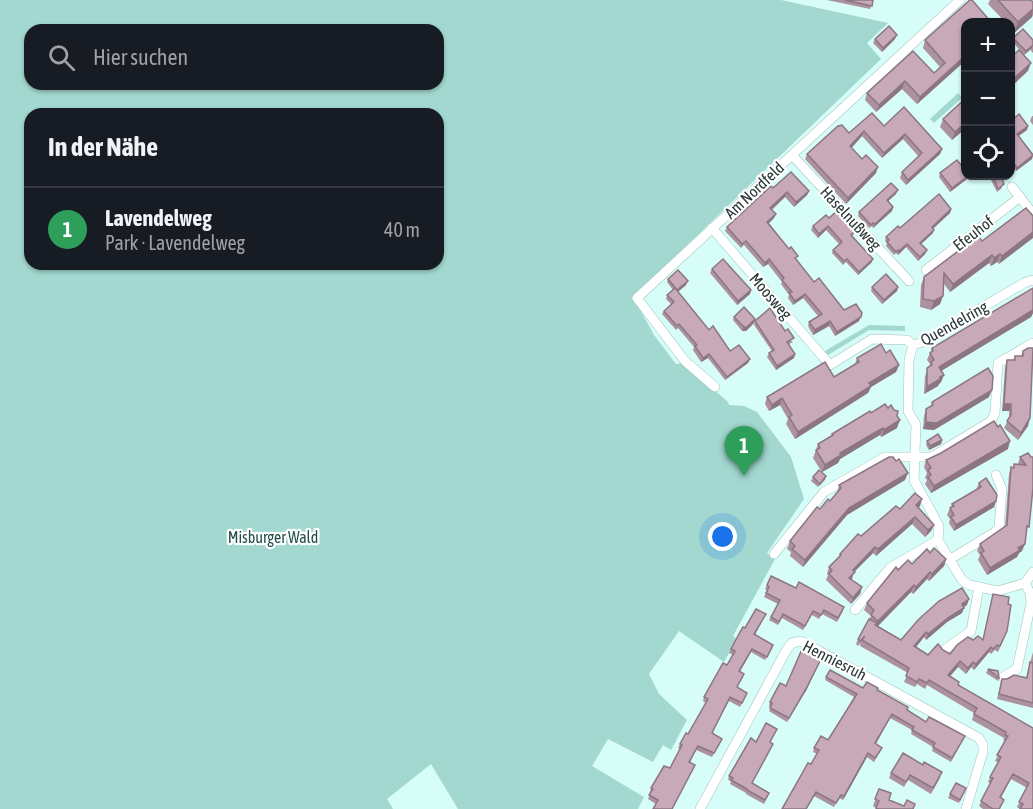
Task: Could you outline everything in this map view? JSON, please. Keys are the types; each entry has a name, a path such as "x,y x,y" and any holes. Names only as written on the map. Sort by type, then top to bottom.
{"street":[{"name":"Am Nordfeld","path":"715,387 685,361 636,298 960,0"},
{"name":"Haselnußweg","path":"792,155 909,281"},
{"path":"1012,187 1033,214"},
{"name":"Efeuhof","path":"926,270 1020,197"},
{"name":"Moosweg","path":"712,228 830,364 872,339 907,340 913,345"},
{"name":"Quendelring","path":"979,587 964,583 949,560 938,540 939,526 914,480 916,425 908,411 909,360 913,345 923,342 1024,283 1033,280"},
{"path":"774,554 824,492 885,457 935,455 991,421 995,413 998,363 1033,343"},
{"path":"949,560 999,528 1002,489 996,475"},
{"path":"855,610 890,568 938,540"},
{"path":"944,650 971,631 979,587 1004,590 1025,583 1033,573"},
{"path":"1003,677 1017,669 1031,603 1030,593 1025,583"},
{"name":"Henniesruh","path":"700,809 787,649 792,643 801,641 979,738 983,745 983,752 966,809"}],"green space":[{"name":"Misburger Wald","path":"0,0 781,0 888,23 867,43 881,59 633,297 654,335 676,364 683,363 729,405 744,406 757,412 791,457 804,499 767,553 775,559 733,636 737,639 724,662 679,631 649,674 659,694 687,720 671,750 663,745 653,762 608,739 592,766 644,797 638,809 458,809 431,764 387,799 393,809 0,809"},
{"path":"958,93 961,99 934,123 930,119"},
{"path":"869,325 905,326 905,331 869,330 828,355 825,351"}],"building":[{"path":"845,0 873,0 872,6"},
{"path":"970,0 988,18 961,18 961,60 920,97 905,81 879,105 867,93 913,51 934,73 945,63 925,40"},
{"path":"998,0 1031,0 1033,2 1033,9 1018,22"},
{"path":"889,26 897,35 883,48 875,39"},
{"path":"1023,29 1033,40 1033,45 1026,51 1015,40 1015,36"},
{"path":"1019,50 1031,63 1015,77 1015,72 1015,54"},
{"path":"961,103 961,127 955,132 943,119"},
{"path":"904,107 942,149 908,180 902,172 922,153 905,134 884,153 864,131 850,146 862,159 866,155 878,167 848,198 807,154 838,126 842,125 849,133 872,113 884,126"},
{"path":"1019,114 1028,126 1017,134 1033,155 1017,168 1015,165 1015,118"},
{"path":"957,160 961,165 963,180 952,188 940,173"},
{"path":"791,172 809,191 796,202 787,192 770,208 776,214 767,222 789,249 791,247 798,256 795,258 814,282 819,278 844,310 856,304 862,313 861,317 837,332 830,321 815,330 809,322 822,314 805,294 795,301 789,293 792,292 782,280 784,278 769,259 765,263 746,241 742,244 727,227 771,186 773,188"},
{"path":"995,180 1002,180 1004,184 998,189"},
{"path":"891,183 898,190 887,200 893,207 871,225 859,212"},
{"path":"939,194 951,209 932,227 934,230 920,243 927,250 920,257 907,244 896,252 887,242 889,240 886,237 898,226 900,228"},
{"path":"1026,208 1033,216 1033,232 1002,256 1000,254 994,258 992,255 953,284 944,273 943,296 934,301 923,299 924,277 978,236 982,241"},
{"path":"837,211 857,229 851,235 873,259 859,272 847,259 844,261 833,250 842,242 828,226 819,234 813,226 826,215 829,218"},
{"path":"723,259 751,290 738,301 712,269"},
{"path":"678,270 688,281 677,290 668,279"},
{"path":"886,274 898,287 884,300 872,287"},
{"path":"675,288 709,330 713,326 730,351 739,345 750,359 727,377 709,354 703,358 695,346 697,345 664,311 674,302 667,295"},
{"path":"1033,288 1033,310 939,367 944,375 927,387 927,368 934,360 930,353 933,351 932,348"},
{"path":"744,307 755,319 747,327 744,327 734,317"},
{"path":"770,308 785,331 788,329 794,338 787,342 795,354 777,366 769,353 774,350 755,321"},
{"path":"881,344 886,353 890,350 899,365 869,383 871,386 798,432 789,417 792,415 782,398 772,405 767,397 825,362 834,377 859,362 857,358"},
{"path":"1033,348 1030,418 1021,433 1007,421 1011,415 1011,404 1004,404 1007,360 1015,360 1015,356 1023,356 1023,351"},
{"path":"988,368 993,376 992,390 937,423 926,422 926,409 933,405 932,402"},
{"path":"885,404 888,408 891,405 894,410 898,411 897,416 900,420 840,453 841,455 825,465 816,450 820,448 818,444"},
{"path":"994,421 998,427 1000,425 1010,441 934,486 928,477 931,475 928,470 931,468 926,460"},
{"path":"938,434 942,440 930,446 927,441"},
{"path":"1028,453 1033,457 1033,488 1025,544 1018,548 1020,550 990,568 981,553 984,551 980,544 1007,525 1011,467 1014,468 1014,464 1026,465 1020,457"},
{"path":"889,457 893,457 896,461 899,459 908,473 849,508 805,560 792,549 795,546 790,541 817,507 820,509 828,499 830,501 841,488 839,485"},
{"path":"819,470 826,476 820,484 813,477"},
{"path":"986,478 997,495 996,501 956,525 951,517 954,515 950,508 954,506 952,504 981,487 979,483"},
{"path":"915,493 922,499 916,505 934,525 928,530 915,517 878,549 875,547 853,570 855,572 849,578 862,587 853,598 829,574 832,570 829,567 858,534 861,536 896,506 900,509"},
{"path":"934,548 946,559 916,587 914,585 878,621 871,615 874,610 867,603 896,567 898,570 908,560 912,564 927,549 930,553"},
{"path":"771,576 796,588 799,582 844,607 838,618 824,610 821,615 813,611 805,626 783,614 779,622 771,617 780,600 766,593"},
{"path":"962,588 969,599 962,604 964,608 928,634 926,632 914,646 928,655 938,644 950,654 968,637 973,640 978,636 983,640 993,594 1009,597 1008,604 1011,605 1007,631 1000,646 997,645 993,649 991,647 976,664 973,662 968,668 960,661 948,675 959,682 958,685 1033,728 1033,809 1020,809 1023,804 1019,802 1029,783 1013,774 1000,797 1004,800 999,809 993,809 981,801 1001,757 997,755 1008,736 1005,735 1006,732 974,714 977,708 929,680 927,683 919,679 917,682 906,676 909,668 862,640 865,636 860,641 858,639 869,619 901,640 939,601"},
{"path":"756,609 766,614 754,634 773,645 767,657 752,649 739,671 744,674 737,687 747,693 742,703 730,697 712,733 722,739 714,753 698,746 689,762 695,765 672,809 653,809 658,800 649,795 653,789 651,788 664,766 670,768 686,733 688,734 708,699 704,697 723,663 727,665 735,651 731,649"},
{"path":"802,649 821,659 789,718 770,708 772,703 770,702 780,683 786,686"},
{"path":"1030,662 1033,663 1033,703 999,694 1002,679 1014,675 1027,678"},
{"path":"988,669 998,671 999,678"},
{"path":"830,670 863,688 867,682 908,707 907,710 926,722 929,717 965,736 952,758 933,747 935,743 912,730 914,727 892,714 875,743 882,748 875,758 868,753 844,796 841,795 836,803 816,792 806,809 782,809 808,763 811,764 819,750 814,748 821,736 828,740 857,694 826,677"},
{"path":"766,723 777,729 770,742 773,744 752,783 769,793 765,800 731,780 733,778 729,776 751,738 756,742"},
{"path":"903,753 923,765 924,762 942,772 933,788 910,775 906,782 891,773"},
{"path":"956,783 966,788 960,800 950,794"},
{"path":"879,789 891,793 889,800 904,806 907,800 915,804 913,809 876,808 879,801 875,799"}],"place":[{"name":"Lavendelweg","path":"744,476"}]}
